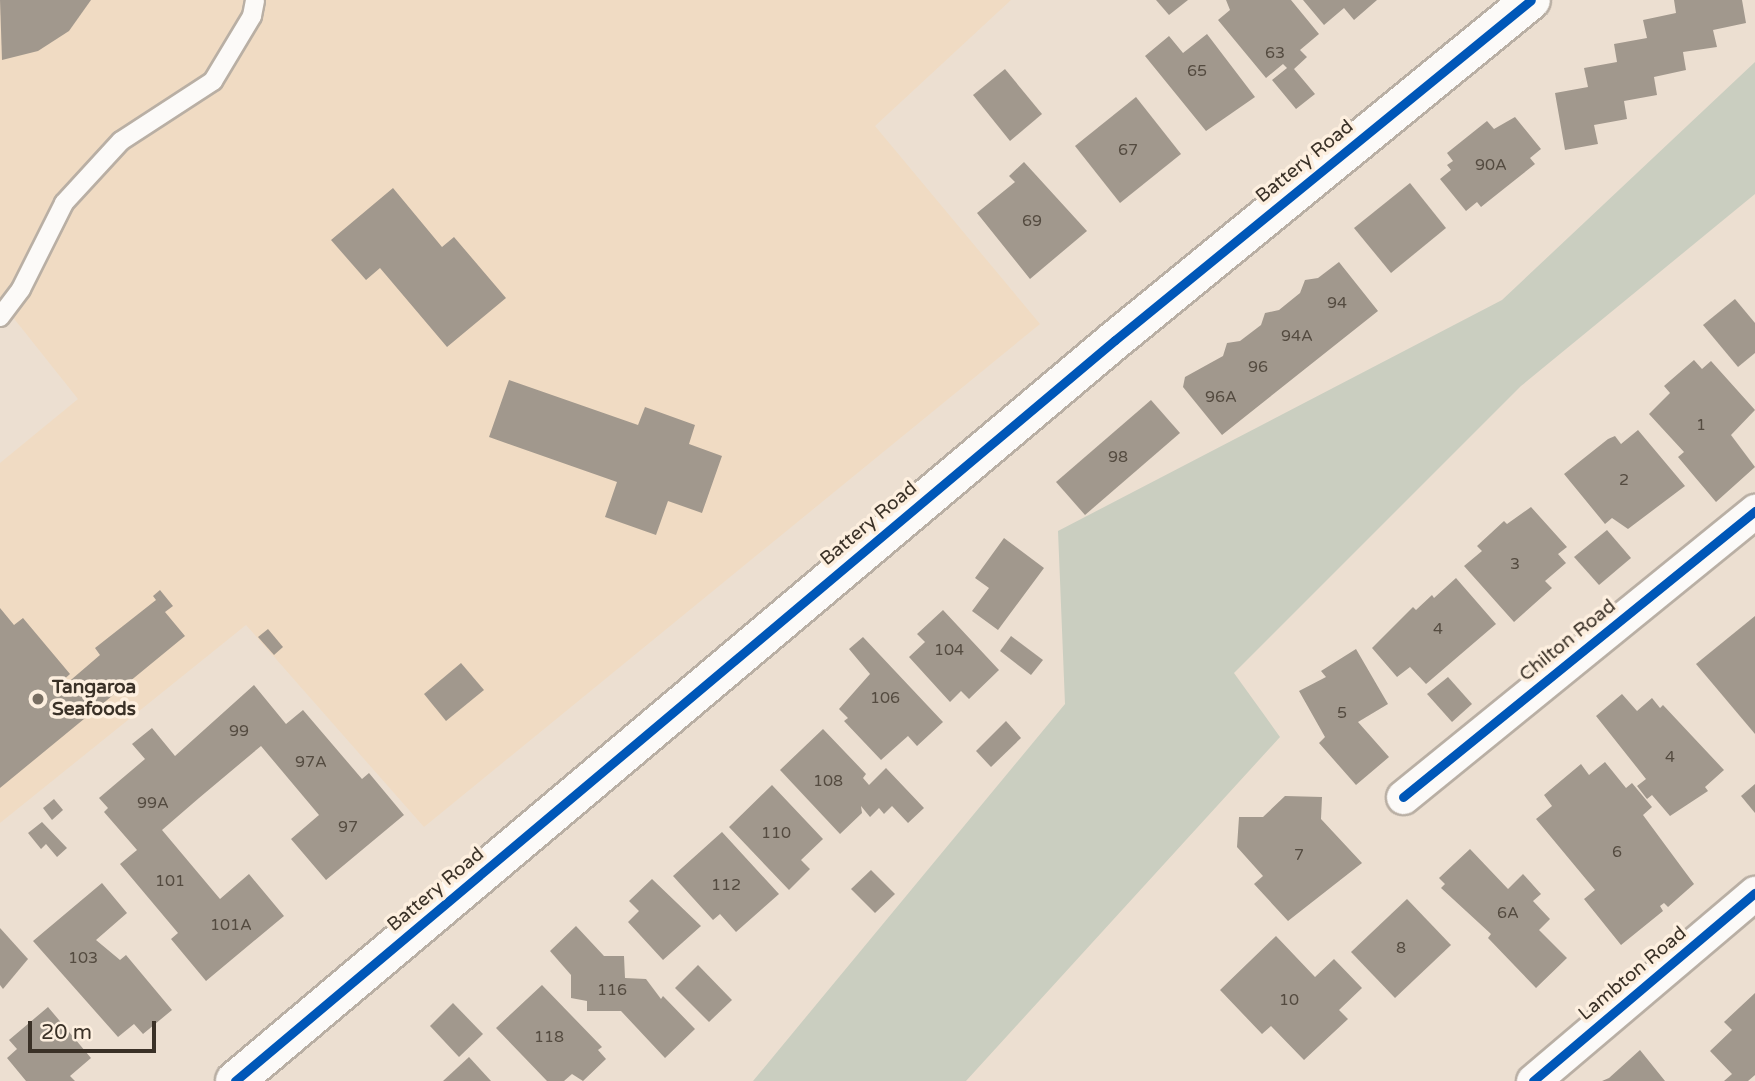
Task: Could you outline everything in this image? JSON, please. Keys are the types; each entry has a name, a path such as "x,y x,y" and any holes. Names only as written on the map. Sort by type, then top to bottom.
{"street":[{"name":"Battery Road","path":"235,1081 1115,340 1531,0"},
{"name":"Chilton Road","path":"1403,797 1755,512"},
{"name":"Lambton Road","path":"1533,1081 1755,893"}],"lane":[{"path":"0,317 21,289 64,203 121,141 214,81 252,16 255,0"}],"shaded area":[{"path":"0,0 1011,0 875,126 1040,324 424,827 246,625 0,823 0,463 78,399 0,301"},
{"path":"1755,62 1755,194 1521,386 1234,673 1280,737 966,1081 753,1081 1065,704 1058,531 1502,300"}],"building":[{"path":"0,0 91,0 69,31 38,51 2,60"},
{"path":"1156,0 1188,0 1169,15"},
{"path":"1226,0 1291,0 1319,34 1300,50 1307,57 1294,69 1315,94 1296,109 1272,80 1287,68 1283,64 1266,78 1218,20 1230,10"},
{"path":"1303,0 1377,0 1354,20 1344,8 1324,25"},
{"path":"1674,0 1742,0 1746,23 1713,30 1717,47 1683,52 1686,70 1654,77 1657,95 1624,101 1627,119 1594,125 1598,144 1565,150 1555,93 1588,87 1584,68 1617,62 1614,44 1647,38 1643,20 1676,13"},
{"path":"1207,34 1255,97 1206,131 1145,56 1169,36 1183,53"},
{"path":"1005,69 1042,114 1010,141 973,95"},
{"path":"1136,97 1181,154 1120,203 1075,146"},
{"path":"1515,117 1541,149 1530,158 1535,164 1481,207 1477,202 1466,211 1440,179 1451,170 1447,165 1453,161 1447,153 1487,121 1494,129"},
{"path":"1024,162 1087,231 1030,279 977,213 1015,182 1009,176"},
{"path":"1410,183 1446,228 1391,273 1354,228"},
{"path":"393,188 442,247 454,237 506,298 447,347 380,268 366,280 331,240"},
{"path":"1339,262 1378,311 1222,435 1183,387 1185,377 1223,356 1227,343 1240,341 1261,325 1265,313 1279,310 1300,293 1305,280 1318,278"},
{"path":"1735,299 1755,323 1755,353 1738,367 1703,325"},
{"path":"1694,360 1702,369 1711,361 1755,410 1731,435 1755,467 1716,502 1678,457 1684,452 1649,414 1670,393 1664,386"},
{"path":"509,380 638,425 645,407 695,425 689,444 722,456 702,513 668,501 656,535 605,517 617,482 489,437"},
{"path":"1151,400 1180,433 1085,515 1056,482"},
{"path":"1638,430 1685,486 1628,529 1612,518 1605,524 1564,474 1608,439 1615,436 1621,444"},
{"path":"1531,507 1567,547 1558,554 1566,563 1545,581 1552,588 1514,622 1464,566 1482,551 1477,546 1504,521 1507,524"},
{"path":"1607,530 1631,558 1599,585 1574,557"},
{"path":"1004,538 1044,568 998,630 972,611 989,588 975,578"},
{"path":"1456,578 1496,624 1426,684 1410,667 1397,677 1372,648 1413,607 1416,610 1432,595 1434,598"},
{"name":"Tangaroa Seafoods","path":"160,590 173,606 165,612 185,636 0,788 0,608 14,625 23,618 70,674 61,682 65,685 100,655 95,648 156,600 153,596"},
{"path":"943,610 999,670 969,699 961,691 950,702 909,657 925,642 917,634"},
{"path":"1755,616 1755,734 1696,664"},
{"path":"268,629 283,647 274,655 258,637"},
{"path":"1011,636 1043,660 1031,675 1000,651"},
{"path":"863,637 943,722 917,746 908,736 881,760 844,721 848,718 839,709 870,674 849,649"},
{"path":"1356,649 1388,704 1358,722 1389,757 1356,785 1319,743 1325,737 1299,691 1326,677 1321,671"},
{"path":"461,663 484,690 446,721 424,694"},
{"path":"1448,677 1472,704 1452,722 1427,694"},
{"path":"254,685 286,724 303,710 362,779 369,773 404,815 326,880 291,839 319,815 261,746 162,830 220,899 249,874 284,916 206,981 171,939 178,933 120,864 137,850 104,812 108,808 99,798 145,759 132,744 152,728 175,756"},
{"path":"1622,694 1637,711 1652,698 1660,708 1663,705 1724,770 1705,787 1708,791 1670,816 1652,795 1647,799 1637,786 1646,779 1596,716"},
{"path":"1006,721 1021,738 991,767 976,751"},
{"path":"823,729 866,774 863,778 869,785 886,768 924,808 908,823 892,806 884,814 879,808 870,817 861,806 862,813 840,834 780,770"},
{"path":"1605,762 1626,788 1632,783 1652,807 1643,815 1694,884 1668,907 1664,903 1660,906 1663,911 1621,945 1584,899 1595,890 1536,819 1552,806 1544,795 1581,764 1589,775"},
{"path":"1755,784 1755,813 1741,796"},
{"path":"772,785 823,839 801,860 810,869 789,890 729,827"},
{"path":"1285,796 1322,797 1321,819 1362,863 1288,921 1254,884 1263,876 1237,847 1239,817 1263,817"},
{"path":"54,799 63,810 52,820 43,808"},
{"path":"42,822 67,848 57,857 46,844 41,849 28,833"},
{"path":"722,832 779,894 736,932 720,914 713,920 673,876"},
{"path":"1470,849 1508,889 1523,874 1541,894 1533,901 1550,919 1539,930 1567,958 1536,988 1488,938 1491,934 1441,888 1445,884 1439,878"},
{"path":"871,870 895,894 875,913 851,889"},
{"path":"652,879 701,926 663,960 628,922 639,911 629,901"},
{"path":"102,883 127,913 96,940 120,960 126,955 172,1010 143,1034 134,1024 118,1037 33,941"},
{"path":"1407,899 1451,945 1395,998 1351,952"},
{"path":"576,926 604,956 624,956 625,978 646,979 661,999 663,996 695,1029 665,1058 621,1011 587,1011 587,1001 571,998 571,975 550,951"},
{"path":"0,928 28,959 3,989 0,985"},
{"path":"1276,936 1315,977 1334,959 1362,988 1339,1010 1348,1019 1304,1060 1271,1026 1262,1034 1220,990"},
{"path":"698,965 732,1000 709,1022 675,988"},
{"path":"542,985 602,1047 598,1050 606,1059 583,1081 572,1074 564,1081 547,1081 496,1028"},
{"path":"1755,993 1755,1075 1748,1081 1724,1081 1732,1074 1710,1051 1732,1030 1724,1022"},
{"path":"453,1003 483,1034 459,1057 430,1026"},
{"path":"48,1007 91,1058 70,1076 75,1081 26,1081 7,1058 17,1049 9,1040"},
{"path":"1640,1050 1665,1081 1602,1081 1609,1078"},
{"path":"469,1057 491,1081 443,1081"}],"cycle path":[{"path":"235,1081 1115,340 1531,0"},
{"path":"1403,797 1755,511"},
{"path":"1533,1081 1755,893"}],"place":[{"name":"Tangaroa Seafoods","path":"38,699"}]}
